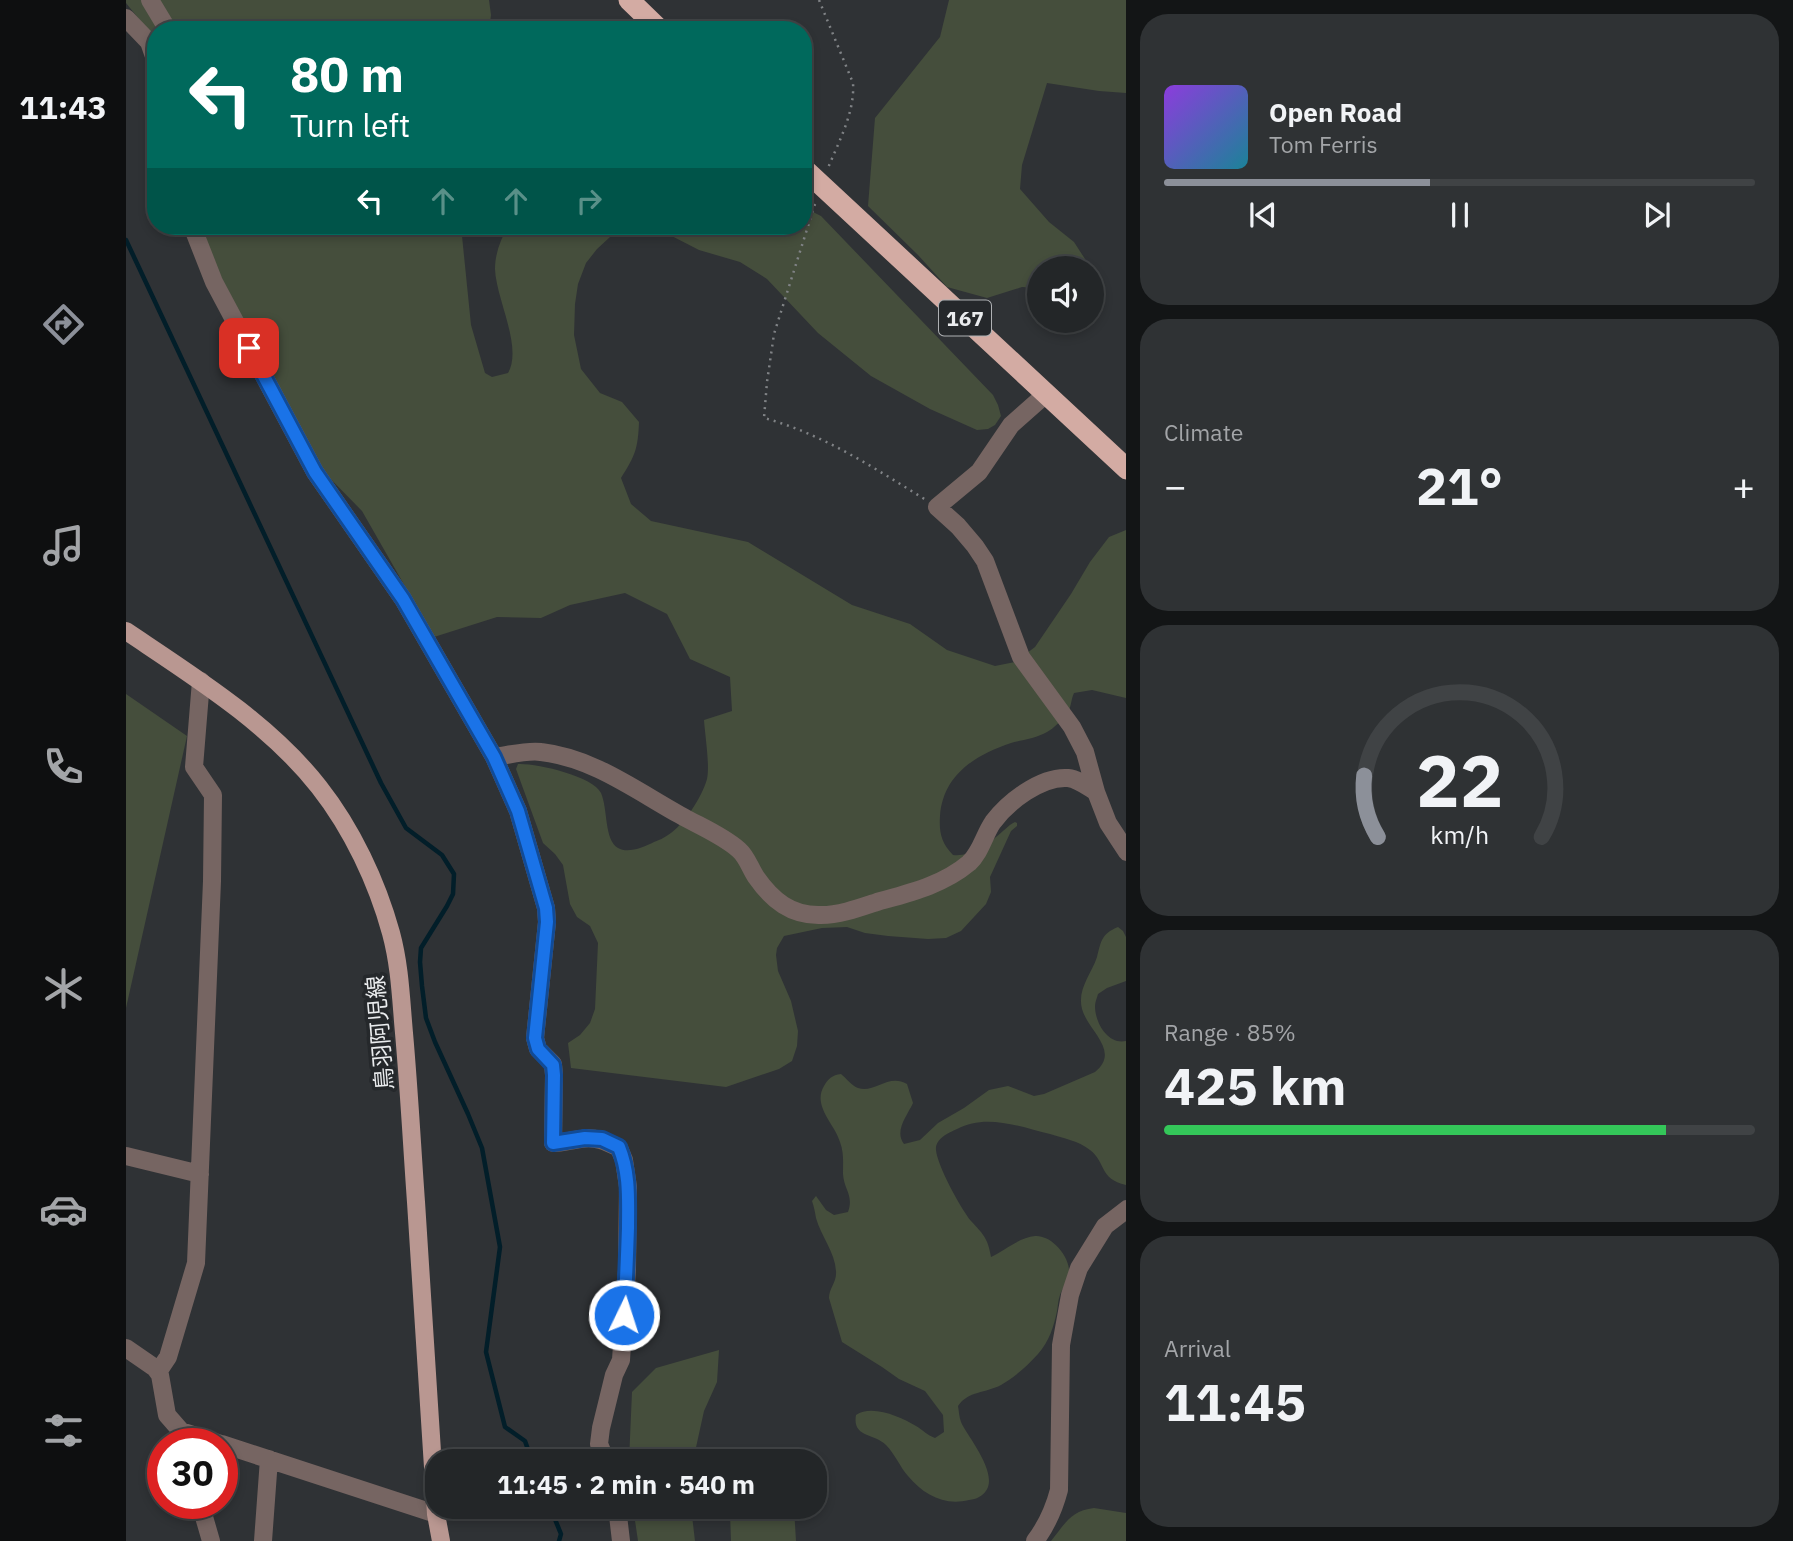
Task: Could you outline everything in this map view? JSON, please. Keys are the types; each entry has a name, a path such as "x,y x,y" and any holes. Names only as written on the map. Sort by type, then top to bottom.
{"highway":[{"path":"629,0 651,21"},
{"name":"167","path":"812,177 1126,469"}],"main road":[{"name":"鳥羽阿児線","path":"126,631 201,681 260,727 289,754 338,813 363,859 382,904 392,935 398,972 432,1449"},
{"name":"鳥羽阿児線","path":"437,1519 441,1541"}],"street":[{"path":"150,0 163,21"},
{"path":"126,18 147,40"},
{"path":"196,235 214,282 315,472 403,599 494,757 518,811 546,908 547,922 535,1038 538,1049 553,1065 553,1143 585,1138 602,1139 619,1147 628,1187 627,1270 621,1360 614,1375 601,1428 601,1449"},
{"path":"1046,394 1011,425 978,472 937,507 958,526 985,561 1021,657 1072,727 1085,752 1108,823 1126,852"},
{"path":"158,1372 168,1357 196,1263 213,807 213,795 194,767 201,681"},
{"path":"494,757 539,751 571,758 615,776 730,844 744,857 754,875 775,898 786,907 806,915 845,912 918,890 952,874 974,857 1003,810 1031,789 1069,778 1096,792"},
{"path":"126,1156 200,1174"},
{"path":"1035,1541 1053,1510 1059,1490 1062,1345 1070,1295 1079,1268 1105,1226 1126,1209"},
{"path":"126,1348 158,1372 167,1415 176,1428"},
{"path":"238,1449 425,1510"},
{"path":"263,1541 269,1459"},
{"path":"205,1519 211,1541"},
{"path":"618,1519 621,1541"}],"path":[{"path":"812,215 854,97 853,83 819,0"},
{"path":"805,235 774,334 764,418 790,425 857,457 937,507"}],"green space":[{"path":"126,0 489,0 491,15 490,21 147,21 147,29"},
{"path":"949,0 1126,0 1126,93 1047,83 1022,165 1020,189 1049,222 1074,242 1083,256 1027,256 1027,287 987,298 947,287 868,206 875,118 940,37"},
{"path":"812,212 821,216 993,395 1001,416 995,425 977,430 930,409 871,376 818,333 767,279 740,262 699,250 670,235 812,235"},
{"path":"201,235 462,235 471,325 485,373 492,377 508,373 512,362 511,337 496,281 499,246 504,235 614,235 597,249 586,263 578,284 574,335 581,369 600,393 622,402 639,422 635,452 621,478 631,504 651,521 748,542 852,605 910,624 947,650 995,666 1015,662 1035,647 1109,537 1126,530 1126,698 1092,690 1074,693 1067,714 1058,724 1039,736 998,748 974,761 954,778 942,802 940,822 943,842 953,855 976,850 1017,823 990,877 991,892 986,904 961,931 946,938 888,936 847,927 822,928 784,936 776,955 778,971 791,1001 798,1031 792,1061 779,1069 726,1087 571,1068 568,1043 580,1035 590,1023 595,1009 598,943 590,926 577,917 570,904 563,865 543,843 516,769 518,764 550,768 587,781 601,793 608,831 614,844 622,850 646,846 674,830 692,810 701,794 708,773 704,720 732,711 730,677 690,659 667,614 625,593 570,605 541,618 497,617 434,637 362,511 315,463"},
{"path":"126,694 187,736 126,1008"},
{"path":"1118,927 1126,937 1126,981 1098,994 1095,1006 1100,1026 1108,1036 1114,1040 1126,1041 1126,1185 1111,1179 1095,1155 1081,1144 1015,1125 992,1122 968,1124 946,1135 936,1146 940,1166 950,1187 984,1237 991,1257 1024,1239 1042,1237 1060,1249 1069,1269 1068,1279 1059,1297 1053,1328 1042,1349 1006,1382 972,1395 958,1406 961,1422 987,1471 987,1490 974,1499 943,1500 921,1489 886,1445 857,1428 856,1415 878,1411 903,1419 935,1438 944,1432 943,1415 925,1391 899,1379 842,1342 829,1298 836,1275 835,1264 818,1225 812,1201 816,1196 826,1210 834,1215 848,1212 850,1201 843,1174 841,1146 822,1108 821,1093 829,1079 841,1074 854,1086 864,1089 894,1081 907,1084 913,1103 901,1129 904,1144 920,1140 938,1123 989,1090 1008,1086 1034,1096 1095,1072 1102,1064 1104,1049 1085,1017 1081,995 1103,939"},
{"path":"719,1350 717,1382 704,1411 696,1449 630,1449 632,1392 656,1368"},
{"path":"1094,1508 1126,1513 1126,1541 1051,1541 1074,1515"},
{"path":"635,1519 692,1519 695,1541 638,1541"},
{"path":"730,1519 795,1519 796,1541 731,1541"}],"waterway":[{"path":"126,240 381,783 406,828 442,855 454,874 453,894 421,948 426,1018 482,1148 500,1247 486,1352 505,1427 525,1441 528,1449"},
{"path":"555,1519 561,1534 559,1541"}],"route":[{"path":"249,348 315,472 403,599 494,757 518,811 546,908 547,922 534,1029 538,1049 553,1065 553,1143 585,1138 602,1139 619,1147 628,1187 624,1315"}]}
